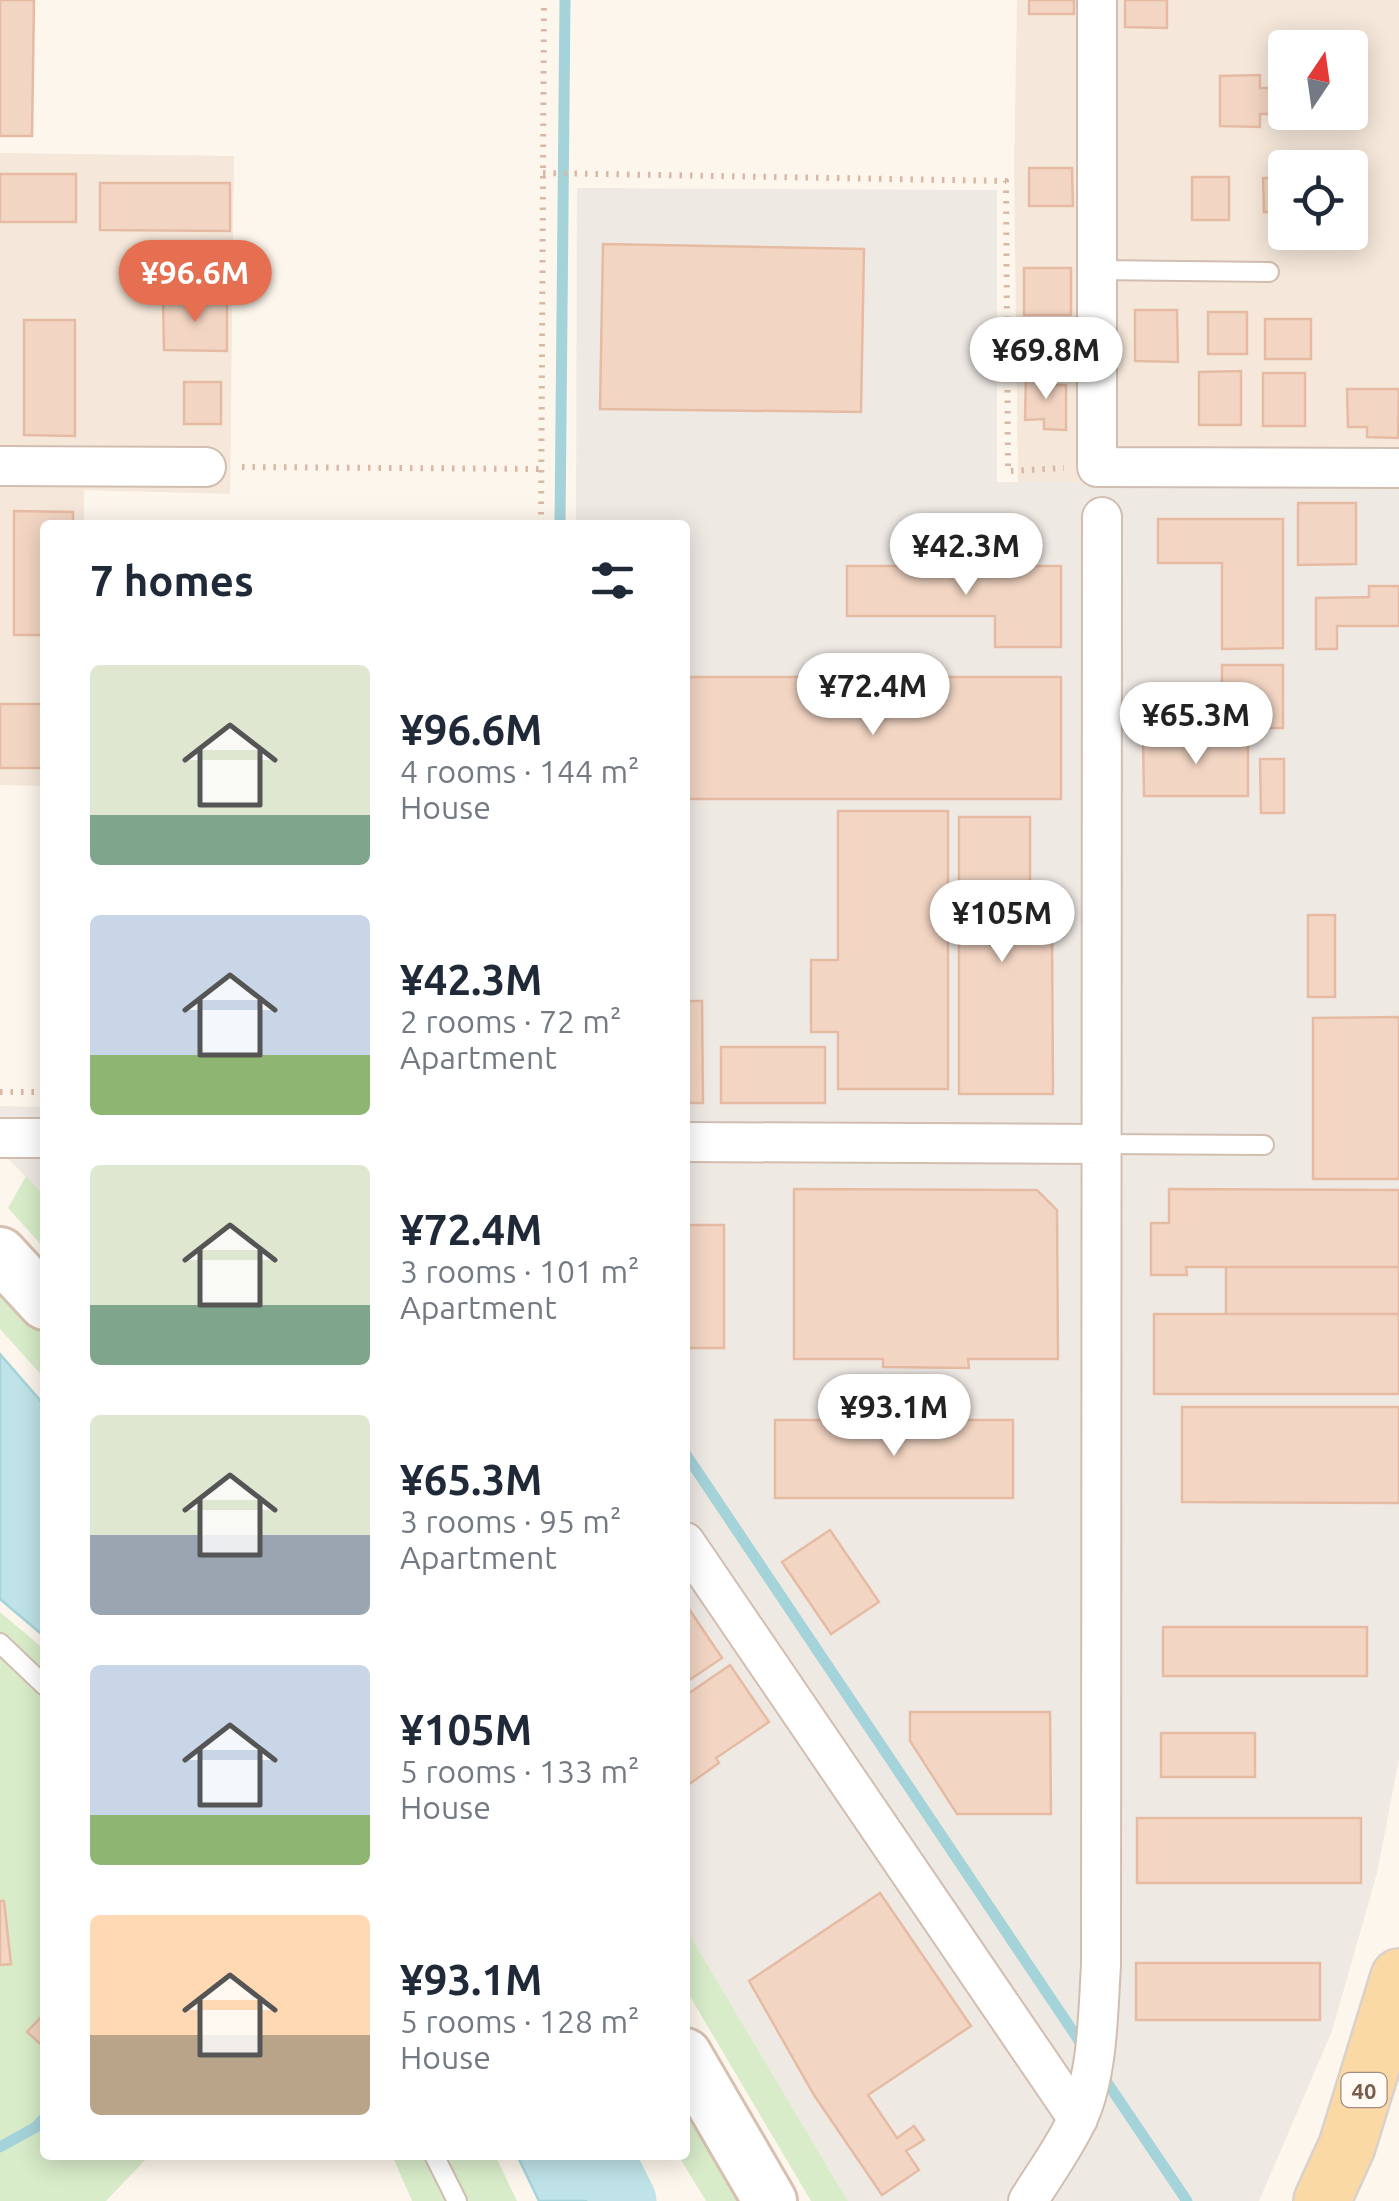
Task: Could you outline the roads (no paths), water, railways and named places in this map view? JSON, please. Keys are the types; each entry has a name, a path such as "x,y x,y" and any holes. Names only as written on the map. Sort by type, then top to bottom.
{"main road":[{"name":"40","path":"1322,2201 1347,2146 1399,1977"}],"street":[{"path":"1098,0 1096,467 1399,468"},
{"path":"0,466 206,467"},
{"path":"1028,2201 1078,2119 1093,2060 1101,1946 1102,517"},
{"path":"0,1138 40,1138"},
{"path":"690,1142 1102,1144"},
{"path":"0,1254 40,1298"},
{"path":"690,1549 1078,2119"},
{"path":"690,2064 770,2201"}],"lane":[{"path":"1097,270 1269,272"},
{"path":"1102,1144 1264,1145"},
{"path":"0,1642 40,1681"},
{"path":"436,2160 456,2201"}],"water":[{"path":"0,1354 40,1400 40,1633 0,1599"},
{"path":"519,2160 605,2160 648,2201 539,2201"}],"waterway":[{"path":"560,520 565,0"},
{"path":"690,1460 1084,2048"},
{"path":"1100,2072 1187,2201"},
{"path":"0,2147 40,2123"},
{"path":"604,2160 624,2201"}]}
